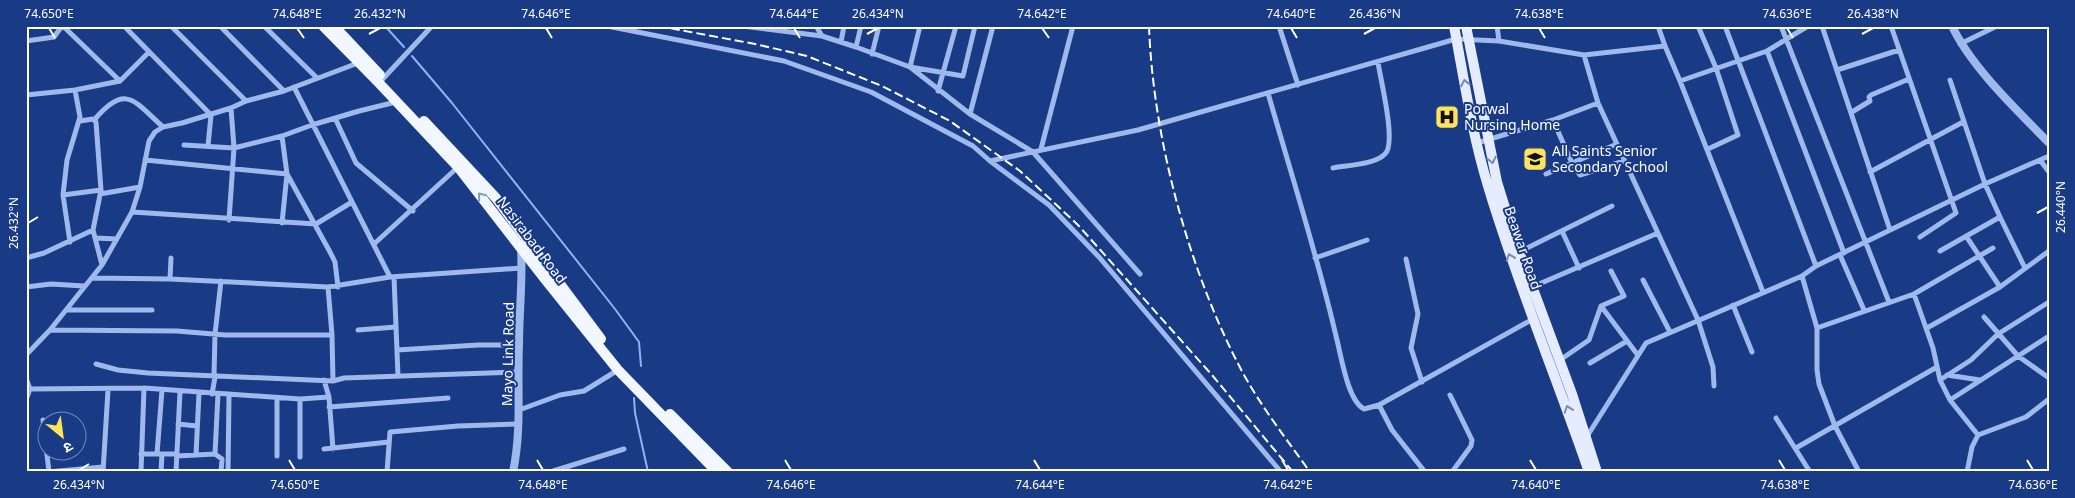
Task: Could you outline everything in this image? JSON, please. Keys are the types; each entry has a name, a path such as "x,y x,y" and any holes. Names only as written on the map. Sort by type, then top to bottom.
{"highway":[{"name":"Nasirabad Road","path":"322,26 359,63 382,81 397,102 458,167 523,242 621,364 728,472"},
{"name":"Nasirabad Road","path":"334,26 382,81 474,173 496,198 544,278 618,370 717,472"}],"main road":[{"name":"Beawar Road","path":"1454,26 1477,143 1492,183 1533,319 1597,472"},
{"name":"Beawar Road","path":"1466,26 1488,140 1492,183"},
{"name":"Beawar Road","path":"1503,218 1519,252 1560,360 1583,440 1589,472"}],"street":[{"path":"26,41 54,37 63,26 120,81"},
{"path":"124,26 211,115"},
{"path":"172,26 246,101"},
{"path":"220,26 284,91"},
{"path":"264,26 317,78"},
{"path":"382,81 432,26"},
{"path":"607,26 784,61 871,92 973,146 1049,205 1099,257 1281,472"},
{"path":"743,26 822,36 856,46 872,54 910,67 963,76 975,26"},
{"path":"816,26 822,36"},
{"path":"841,42 844,26"},
{"path":"856,46 861,26"},
{"path":"872,54 879,26"},
{"path":"910,67 920,26"},
{"path":"938,91 956,26"},
{"path":"970,114 993,26"},
{"path":"1041,149 1074,26"},
{"path":"1279,26 1298,85"},
{"path":"1497,26 1500,41"},
{"path":"1658,26 1708,148 1763,292"},
{"path":"1698,26 1716,68 1738,135 1708,148"},
{"path":"1725,26 1816,266"},
{"path":"1781,26 1889,302"},
{"path":"1680,81 1767,51 1808,26"},
{"path":"1822,26 1890,230"},
{"path":"1891,26 1956,213 1920,237"},
{"path":"1952,26 1960,44 2006,98 2049,143"},
{"path":"1960,44 1997,26"},
{"path":"990,161 1004,160 1041,149 1138,130 1456,39 1500,41 1584,55 1665,46"},
{"path":"1837,70 1899,50"},
{"path":"1767,51 1864,310"},
{"path":"26,95 75,90 120,81 149,52"},
{"path":"1584,55 1598,103 1698,320 1713,367 1714,386"},
{"path":"1333,168 1372,160 1385,154 1388,150 1390,134 1378,62"},
{"path":"26,356 50,330 102,266 132,212 140,186 149,141 155,132 164,127 211,115 246,101 284,91 359,63"},
{"path":"910,67 938,91 970,114 1033,152 1140,274"},
{"path":"1852,112 1870,101 1869,97 1871,95 1909,79"},
{"path":"1950,80 1985,184 2026,268"},
{"path":"294,87 392,277 398,376"},
{"path":"70,242 64,195 67,160 80,121 80,111 75,90"},
{"path":"1268,93 1354,400 1358,406 1364,409 1379,405 1543,314"},
{"path":"80,121 95,119 109,104 124,99 132,100 138,104 164,127"},
{"path":"184,145 234,148 282,136 312,124 397,102"},
{"path":"1477,143 1553,120 1598,103"},
{"path":"229,220 234,148 231,108"},
{"path":"208,146 211,115"},
{"path":"335,118 356,163 412,211"},
{"path":"95,119 100,192 93,230 102,266"},
{"path":"1553,120 1572,163 1580,175 1624,161"},
{"path":"1870,172 1963,122"},
{"path":"282,136 287,174 282,223"},
{"path":"1546,174 1617,144"},
{"path":"1583,440 1637,354 1646,343 1802,276 1816,266 1890,230 1985,184 2049,156"},
{"path":"144,160 287,174"},
{"path":"2040,160 2049,172"},
{"path":"374,244 458,167"},
{"path":"287,174 316,224 335,262 338,287"},
{"path":"64,195 140,186"},
{"path":"132,212 229,220 316,224 352,202"},
{"path":"1519,252 1612,206"},
{"path":"1940,251 2000,217"},
{"path":"26,258 44,253 93,230"},
{"path":"1562,231 1579,268"},
{"path":"1532,288 1658,233"},
{"path":"1966,236 2000,286"},
{"path":"95,238 117,239"},
{"path":"1315,258 1367,240"},
{"name":"Mayo Link Road","path":"513,472 518,447 519,424 518,345 523,242"},
{"path":"1817,328 1914,294 1993,248"},
{"path":"1926,328 2000,286 2049,252"},
{"path":"170,279 171,258"},
{"path":"1406,259 1418,314 1411,348 1422,382"},
{"path":"92,278 170,279 338,287 392,277 522,268"},
{"path":"1560,360 1589,340 1601,306 1624,296 1612,271"},
{"path":"1802,276 1817,328 1819,384 1836,426 1859,472"},
{"path":"1643,280 1670,332"},
{"path":"215,454 216,334 221,281"},
{"path":"26,287 51,284 84,286"},
{"path":"328,287 333,381"},
{"path":"1914,294 1933,348 1940,380 1950,400 1978,435"},
{"path":"1940,380 1971,360 1998,334 2049,302"},
{"path":"1733,305 1752,352"},
{"path":"1601,306 1637,354"},
{"path":"66,310 152,310"},
{"path":"1984,317 2018,356 2049,378"},
{"path":"358,330 396,327"},
{"path":"50,330 332,335"},
{"path":"1950,400 2049,336"},
{"path":"1590,363 1627,341"},
{"path":"397,350 478,345 518,345"},
{"path":"96,364 118,370 333,381 344,378 519,372"},
{"path":"1796,448 1836,426 1937,364"},
{"path":"519,410 560,395 584,391 618,370"},
{"path":"1947,375 1981,380"},
{"path":"26,378 30,389 26,400"},
{"path":"324,380 329,397 333,449"},
{"path":"30,389 108,390 144,388 277,398 329,397"},
{"path":"141,472 144,388"},
{"path":"48,472 103,469 108,390"},
{"path":"162,390 160,454 162,472"},
{"path":"176,472 180,392"},
{"path":"196,455 199,393"},
{"path":"228,472 229,395"},
{"path":"1450,395 1472,440 1471,446 1452,472"},
{"path":"277,398 277,456"},
{"path":"329,407 448,398"},
{"path":"300,399 300,457"},
{"path":"1967,472 1972,447 1978,435 2026,417 2049,399"},
{"path":"1379,405 1392,430 1425,472"},
{"path":"1776,418 1810,472"},
{"path":"178,424 197,426"},
{"path":"387,472 390,432 458,426 519,424"},
{"path":"324,449 389,442"},
{"path":"550,472 624,449"},
{"path":"141,454 215,454 222,459 221,472"}],"waterway":[{"path":"385,26 404,47"},
{"path":"412,56 452,103 615,309 639,342 641,366"},
{"path":"634,398 635,413 648,472"}],"railway":[{"path":"658,26 755,44 807,56 882,86 950,121 1020,171 1078,225 1212,375 1293,472"},
{"path":"1149,26 1158,115 1178,206 1191,251 1207,294 1244,375 1267,412 1310,472"}],"place":[{"name":"Porwal Nursing Home","path":"1447,117"},
{"name":"All Saints Senior Secondary School","path":"1535,159"}]}
